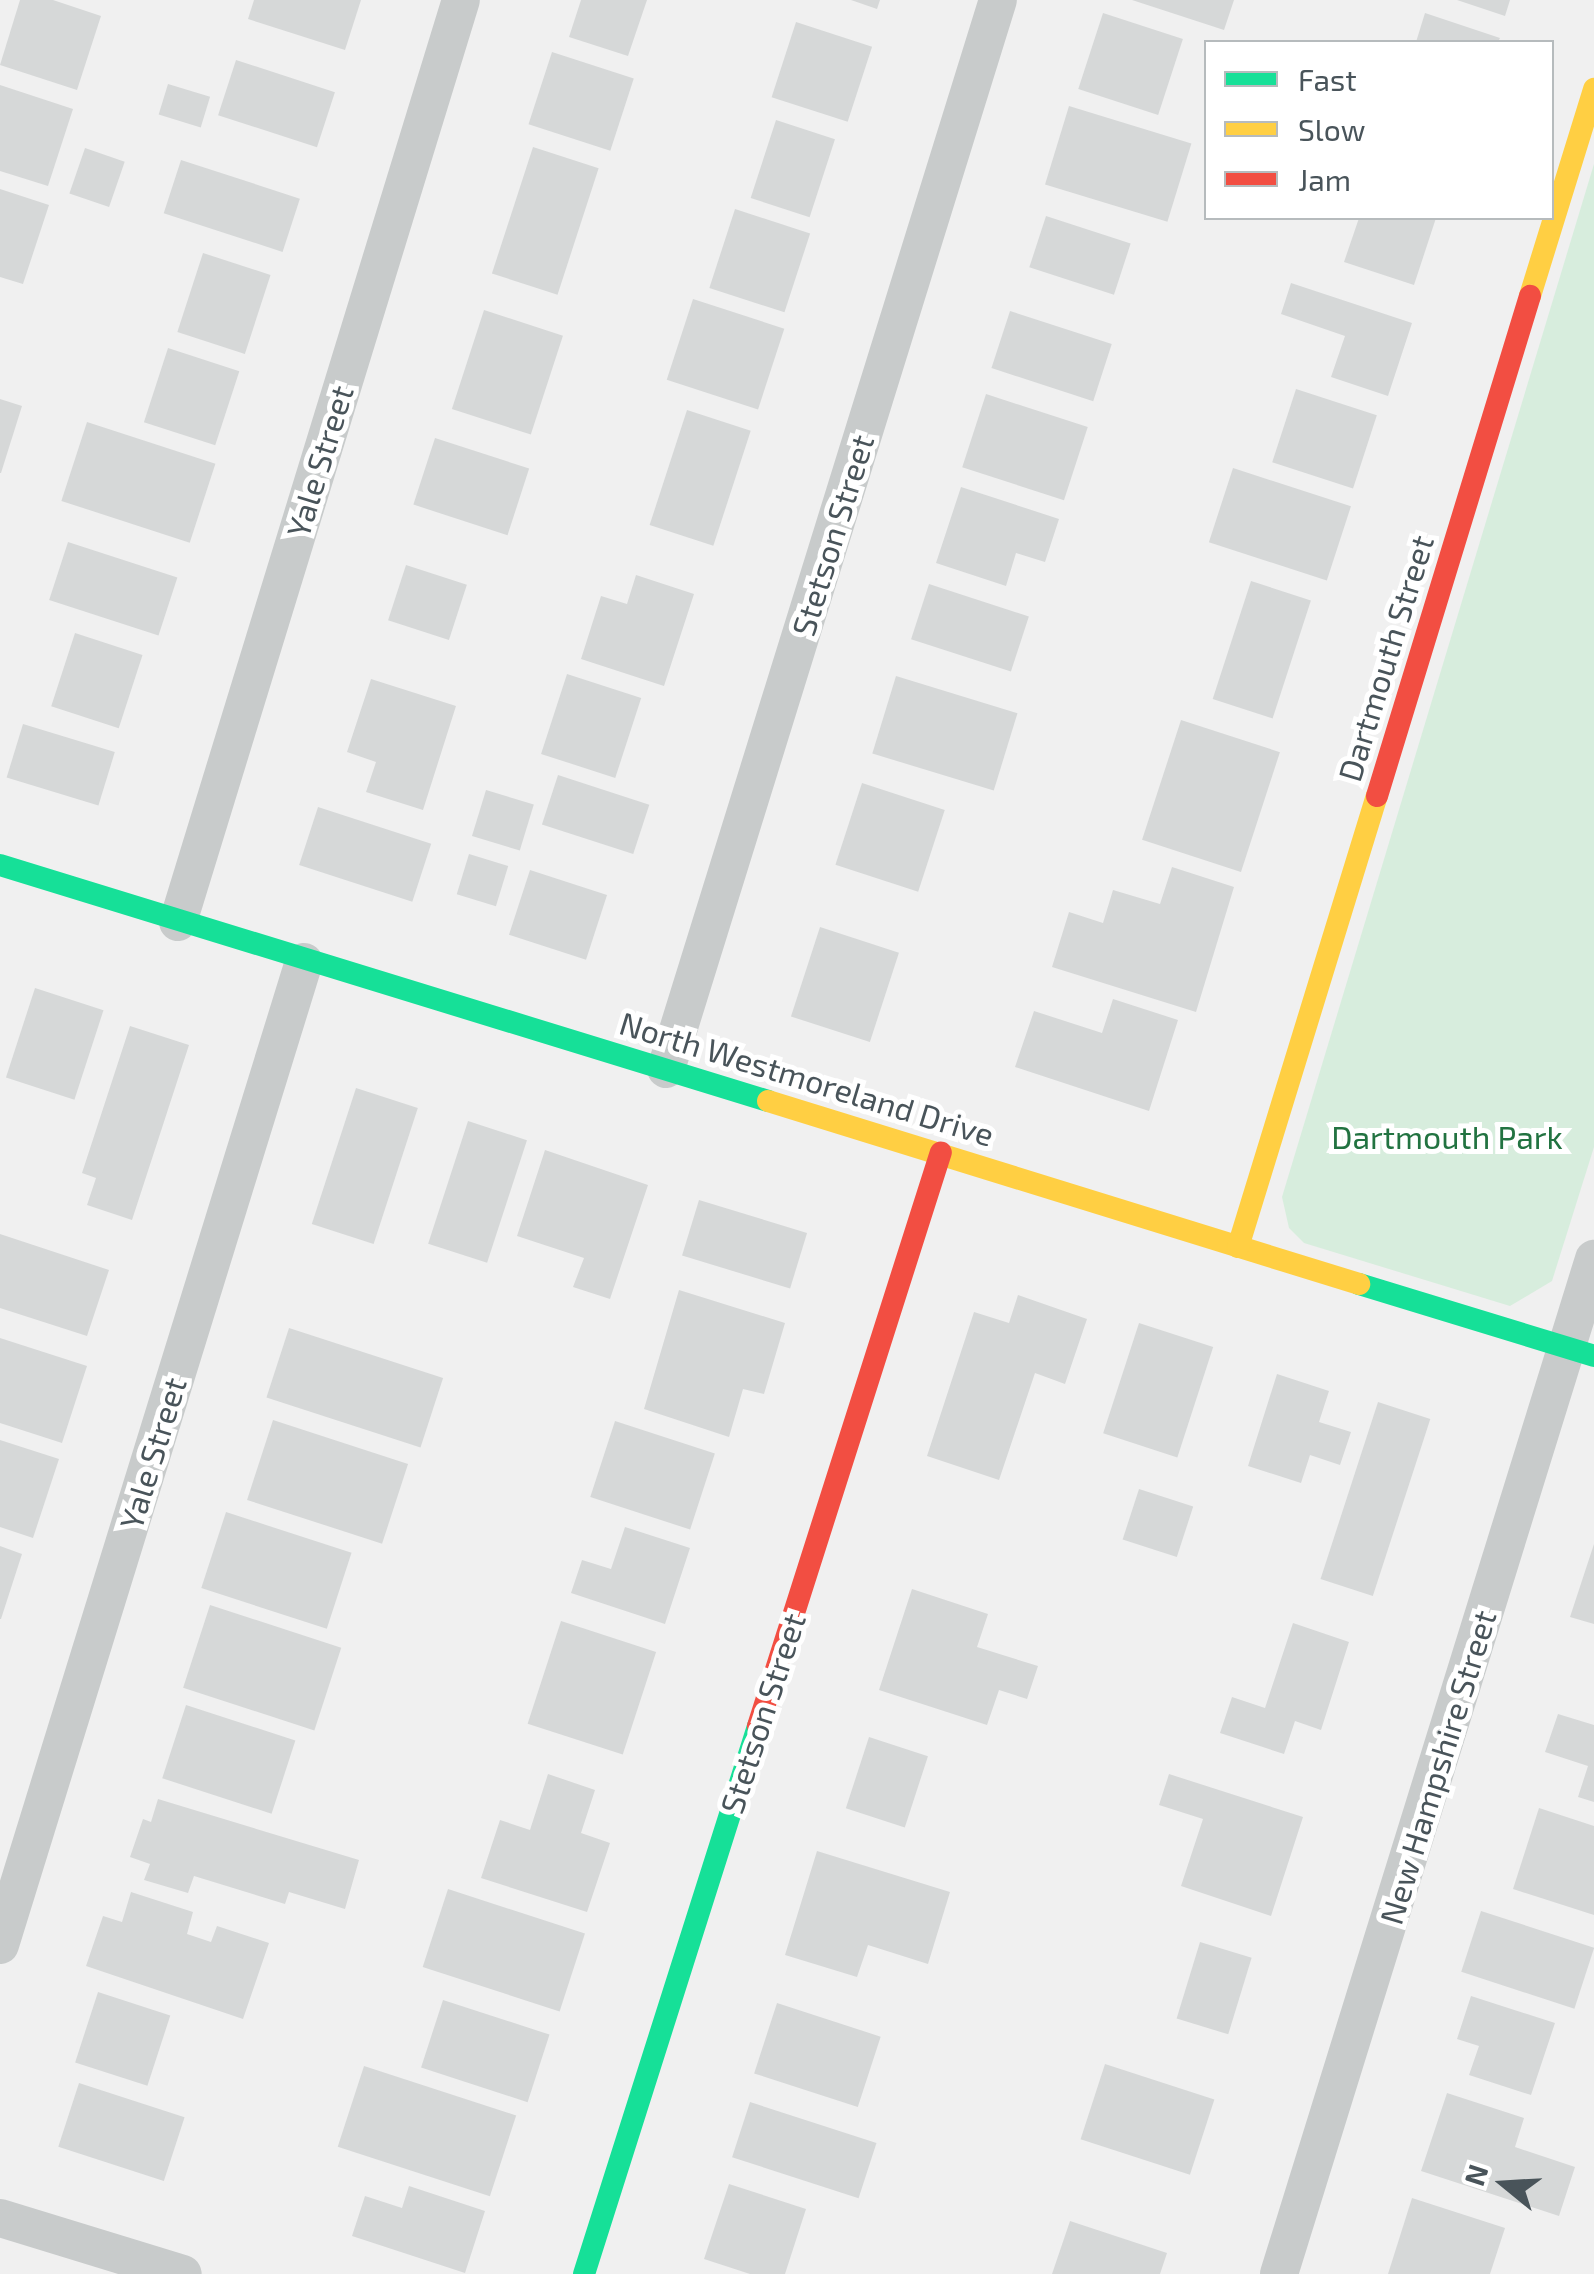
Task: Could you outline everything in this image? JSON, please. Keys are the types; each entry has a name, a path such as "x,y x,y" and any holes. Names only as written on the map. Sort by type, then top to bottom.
{"street":[{"name":"Yale Street","path":"178,922 461,0"},
{"name":"Stetson Street","path":"666,1069 998,0"},
{"name":"Dartmouth Street","path":"1554,219 1594,89"},
{"name":"Dartmouth Street","path":"1238,1247 1554,220"},
{"name":"North Westmoreland Drive","path":"0,865 304,962 941,1152 1581,1351"},
{"name":"Yale Street","path":"0,1945 304,962"},
{"name":"Stetson Street","path":"584,2274 941,1152"},
{"name":"New Hampshire Street","path":"1279,2274 1581,1351 1594,1259"},
{"path":"0,2218 182,2274"}],"green space":[{"name":"Dartmouth Park","path":"1594,164 1594,1147 1552,1281 1510,1306 1304,1243 1289,1228 1282,1197"}],"building":[{"path":"20,0 53,0 101,16 77,90 0,65"},
{"path":"254,0 361,0 345,50 248,19"},
{"path":"581,0 647,0 628,56 569,37"},
{"path":"851,0 880,0 877,9"},
{"path":"1132,0 1234,0 1224,30"},
{"path":"1457,0 1510,0 1505,16"},
{"path":"1103,13 1183,39 1158,115 1078,89"},
{"path":"1425,13 1500,38 1499,40 1417,40"},
{"path":"796,22 872,47 848,122 772,97"},
{"path":"552,52 634,79 610,151 529,124"},
{"path":"236,60 335,92 317,147 218,115"},
{"path":"168,84 210,97 201,127 159,115"},
{"path":"0,85 73,109 48,186 0,171"},
{"path":"1069,106 1191,143 1167,222 1045,184"},
{"path":"776,120 835,139 810,217 751,198"},
{"path":"533,147 599,168 558,295 492,273"},
{"path":"85,148 125,162 109,207 69,193"},
{"path":"181,160 300,199 283,252 164,213"},
{"path":"0,189 49,205 23,284 0,277"},
{"path":"735,209 810,233 784,312 709,288"},
{"path":"1046,216 1131,244 1114,295 1029,267"},
{"path":"1358,220 1435,220 1414,285 1344,262"},
{"path":"203,253 271,275 245,354 177,332"},
{"path":"1291,283 1412,323 1388,396 1331,377 1345,336 1281,314"},
{"path":"693,299 784,329 758,410 667,380"},
{"path":"484,310 563,336 531,435 452,409"},
{"path":"1010,311 1112,344 1093,401 991,368"},
{"path":"168,348 239,371 215,445 144,422"},
{"path":"1296,389 1377,415 1353,488 1272,462"},
{"path":"986,394 1088,427 1064,500 962,467"},
{"path":"0,399 22,406 1,473 0,473"},
{"path":"687,410 751,431 713,546 650,525"},
{"path":"87,422 215,464 190,543 61,501"},
{"path":"435,438 529,469 508,535 413,505"},
{"path":"1233,468 1351,506 1327,581 1209,542"},
{"path":"961,487 1059,519 1045,562 1016,553 1006,586 936,563"},
{"path":"68,542 177,578 159,636 49,600"},
{"path":"406,565 467,585 449,640 388,620"},
{"path":"636,575 694,594 664,686 581,659 601,596 627,604"},
{"path":"1251,581 1311,600 1273,718 1213,699"},
{"path":"929,584 1029,616 1011,672 911,639"},
{"path":"75,633 143,655 119,728 51,706"},
{"path":"567,674 641,698 615,778 541,754"},
{"path":"896,676 1017,713 994,791 872,753"},
{"path":"371,679 456,706 423,810 366,792 376,762 347,752"},
{"path":"1181,720 1280,752 1241,872 1142,840"},
{"path":"23,724 115,752 98,806 7,778"},
{"path":"558,775 649,805 633,854 542,824"},
{"path":"862,783 945,810 918,892 835,865"},
{"path":"486,790 534,805 520,851 472,836"},
{"path":"318,807 431,844 412,902 299,865"},
{"path":"469,854 508,866 496,906 457,894"},
{"path":"1172,867 1234,887 1196,1012 1052,967 1069,912 1103,923 1113,890 1160,904"},
{"path":"530,870 607,895 586,960 509,935"},
{"path":"820,927 899,953 870,1042 791,1016"},
{"path":"35,988 103,1010 74,1100 6,1077"},
{"path":"1113,999 1178,1020 1149,1111 1015,1067 1034,1011 1102,1033"},
{"path":"130,1026 189,1045 132,1220 87,1205 96,1178 82,1173"},
{"path":"356,1088 418,1108 374,1244 312,1224"},
{"path":"468,1121 527,1140 487,1263 428,1244"},
{"path":"545,1150 648,1185 610,1299 573,1287 584,1258 517,1236"},
{"path":"699,1200 807,1233 790,1289 682,1255"},
{"path":"0,1234 109,1270 87,1336 0,1308"},
{"path":"679,1290 785,1323 764,1394 743,1389 729,1437 644,1409"},
{"path":"1018,1295 1087,1319 1065,1384 1035,1373 999,1480 927,1456 974,1312 1009,1323"},
{"path":"1139,1323 1213,1347 1177,1457 1103,1433"},
{"path":"289,1328 443,1378 421,1447 266,1397"},
{"path":"0,1338 87,1366 62,1443 0,1423"},
{"path":"1277,1374 1329,1391 1319,1422 1351,1432 1340,1465 1310,1455 1301,1483 1248,1466"},
{"path":"1378,1402 1430,1419 1373,1596 1321,1579"},
{"path":"273,1420 408,1464 382,1544 247,1500"},
{"path":"615,1421 715,1453 690,1530 590,1497"},
{"path":"0,1440 59,1459 33,1538 0,1527"},
{"path":"1139,1489 1193,1507 1177,1557 1123,1539"},
{"path":"226,1512 352,1553 327,1629 201,1588"},
{"path":"625,1527 690,1548 665,1624 571,1593 582,1560 611,1569"},
{"path":"1594,1544 1594,1624 1570,1617"},
{"path":"0,1546 22,1554 1,1619 0,1619"},
{"path":"912,1589 988,1614 977,1647 1038,1666 1027,1699 999,1690 987,1725 879,1690"},
{"path":"210,1605 341,1648 314,1730 183,1688"},
{"path":"561,1621 656,1652 623,1755 528,1724"},
{"path":"1293,1623 1349,1642 1321,1730 1295,1721 1284,1754 1220,1733 1232,1697 1265,1708"},
{"path":"186,1705 295,1741 272,1814 162,1778"},
{"path":"1558,1714 1594,1725 1594,1802 1578,1797 1588,1766 1545,1752"},
{"path":"869,1737 928,1756 905,1827 846,1808"},
{"path":"548,1774 595,1790 581,1833 610,1843 587,1912 481,1878 500,1820 530,1830"},
{"path":"1169,1774 1303,1817 1271,1916 1181,1886 1203,1819 1159,1805"},
{"path":"158,1799 359,1860 345,1909 289,1892 285,1904 194,1876 188,1893 144,1880 150,1864 130,1857 143,1819 151,1822"},
{"path":"1539,1808 1594,1826 1594,1915 1513,1889"},
{"path":"817,1851 950,1892 928,1964 868,1945 857,1977 785,1955"},
{"path":"448,1889 585,1933 560,2011 423,1967"},
{"path":"131,1892 193,1912 187,1934 211,1942 217,1926 269,1943 243,2019 86,1966 103,1916 122,1922"},
{"path":"1481,1911 1594,1948 1574,2009 1461,1972"},
{"path":"1200,1942 1252,1958 1228,2034 1177,2019"},
{"path":"98,1992 170,2015 147,2086 75,2062"},
{"path":"1471,1996 1555,2023 1531,2095 1469,2075 1479,2046 1457,2039"},
{"path":"443,2000 550,2035 528,2102 421,2068"},
{"path":"777,2003 881,2037 858,2107 754,2073"},
{"path":"1105,2064 1214,2100 1190,2175 1081,2139"},
{"path":"364,2066 516,2115 490,2196 338,2147"},
{"path":"79,2083 185,2117 164,2181 58,2147"},
{"path":"1447,2093 1524,2118 1515,2147 1575,2167 1559,2216 1421,2171"},
{"path":"750,2102 876,2143 859,2198 732,2157"},
{"path":"729,2184 806,2209 785,2274 750,2274 704,2259"},
{"path":"409,2186 485,2211 465,2273 352,2236 365,2196 402,2208"},
{"path":"1412,2198 1505,2228 1490,2274 1388,2274"},
{"path":"1070,2221 1167,2253 1160,2274 1052,2274"}],"traffic: fast":[{"path":"0,865 768,1101"},
{"path":"1359,1284 1594,1356"},
{"path":"584,2274 758,1726"}],"traffic: slow":[{"path":"1554,218 1594,89"},
{"path":"1530,296 1553,220"},
{"path":"1238,1247 1377,796"},
{"path":"768,1101 1359,1284"}],"traffic: jam":[{"path":"1377,796 1530,296"},
{"path":"758,1726 941,1152"}]}
